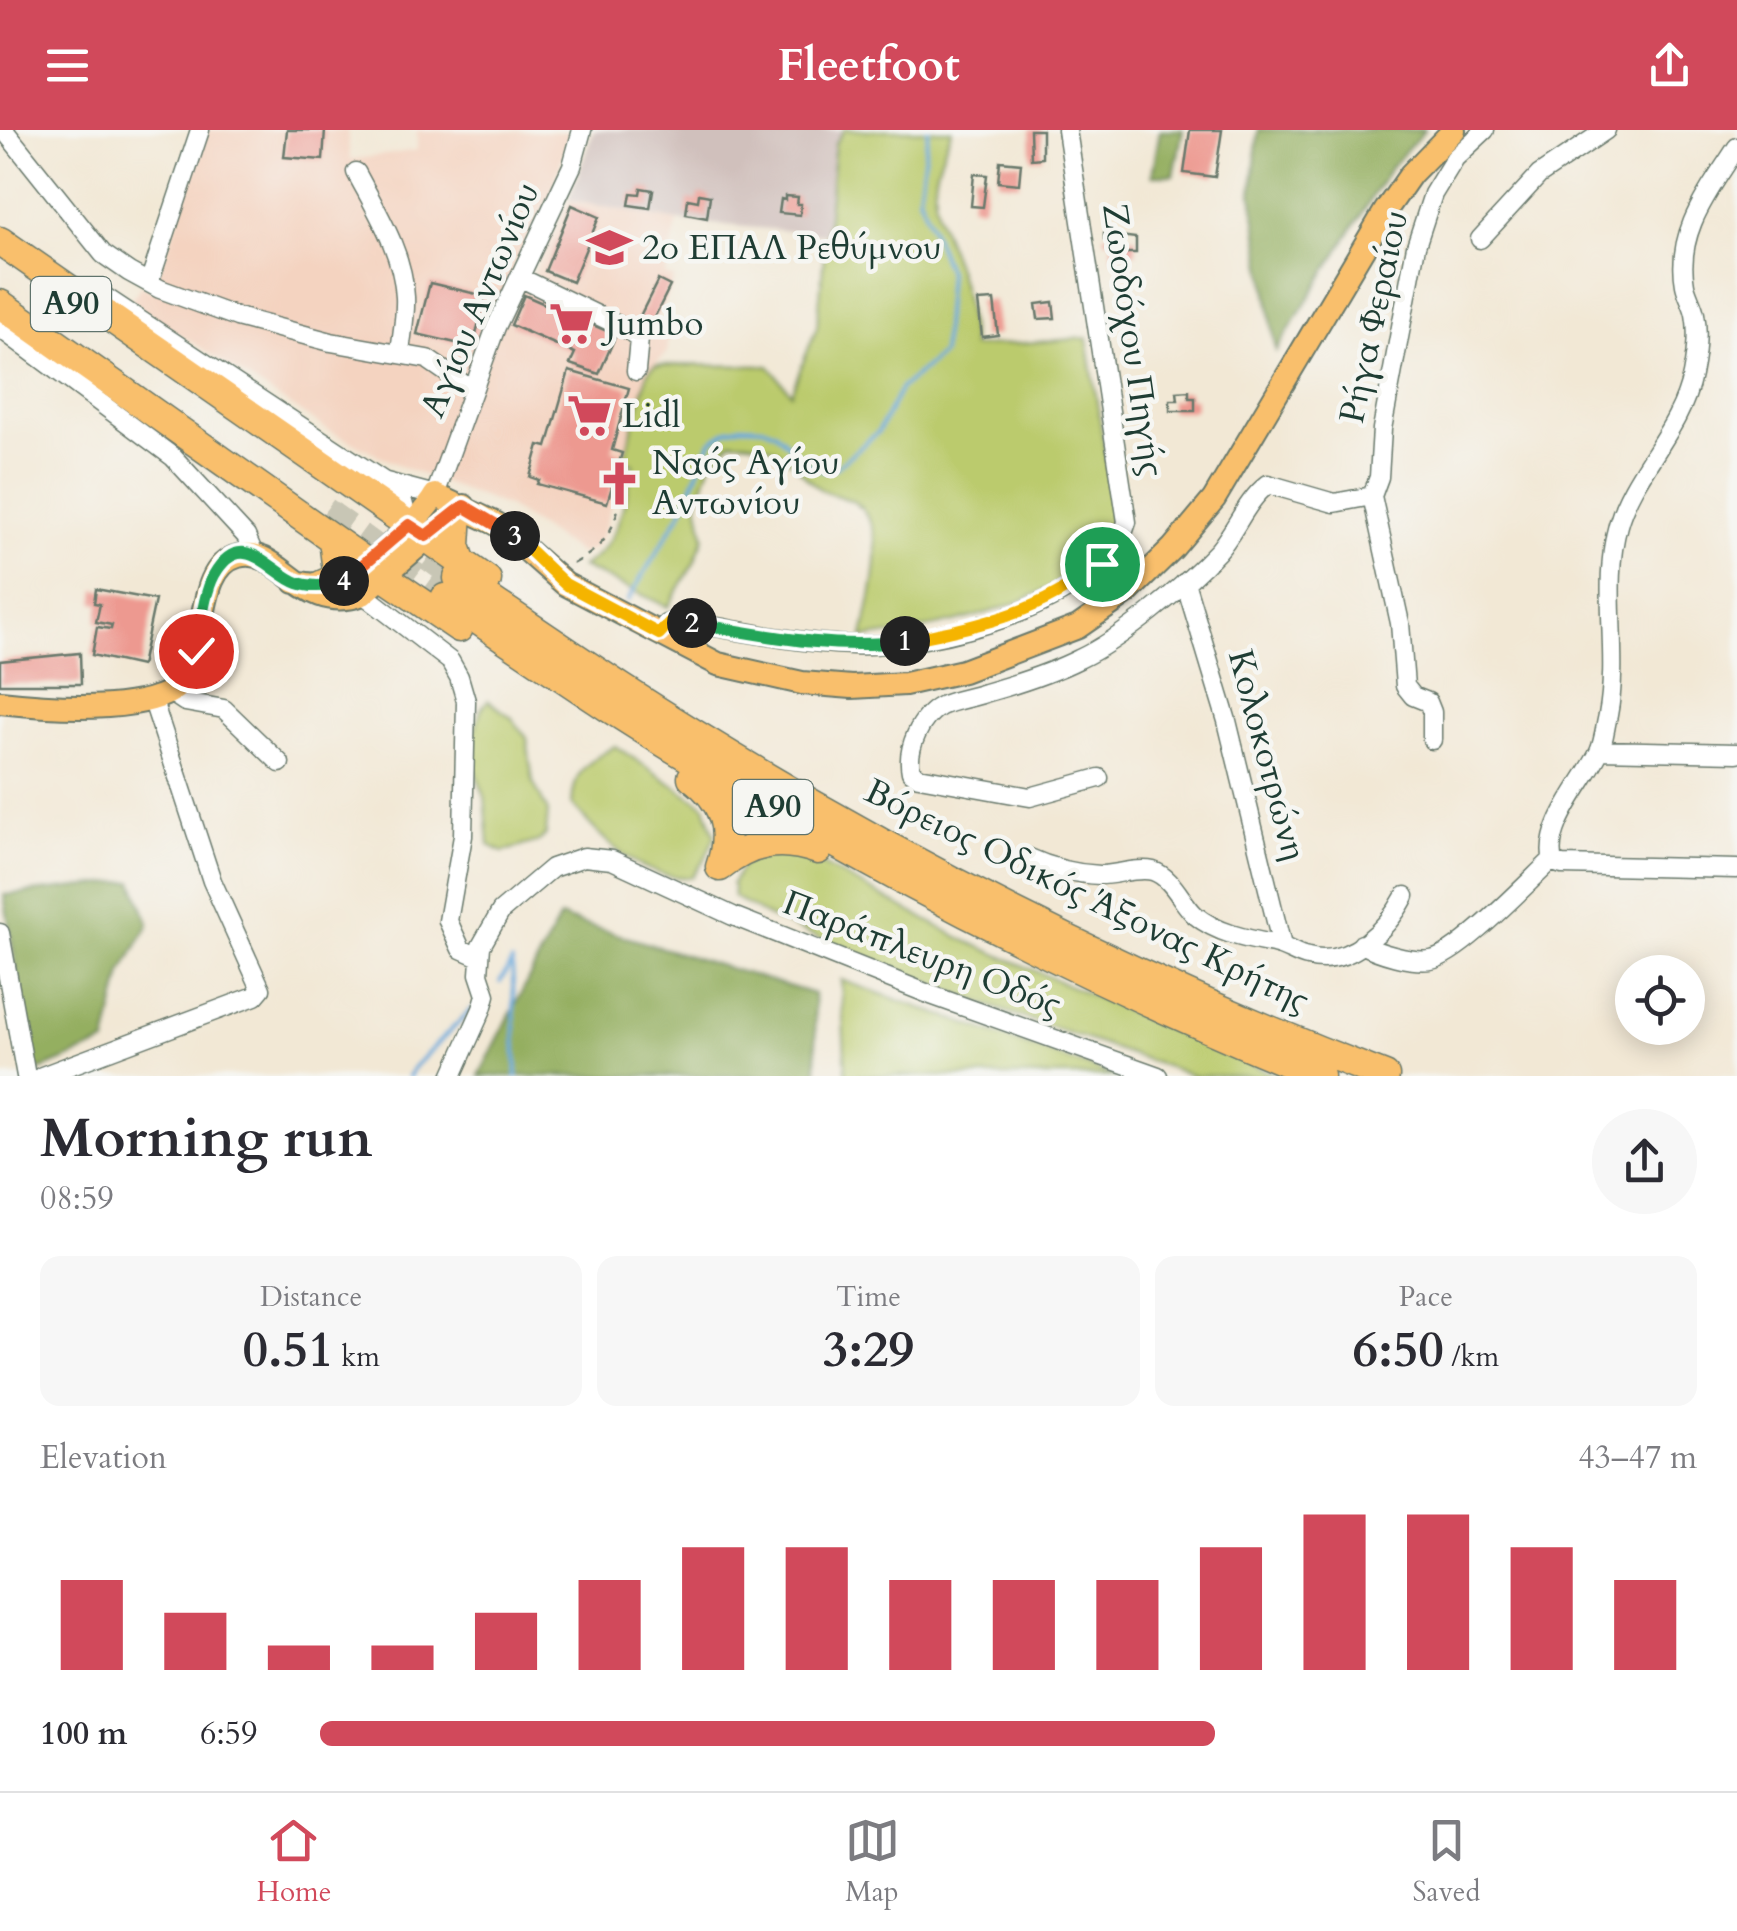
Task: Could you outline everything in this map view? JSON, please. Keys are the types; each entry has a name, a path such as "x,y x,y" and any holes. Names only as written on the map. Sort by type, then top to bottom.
{"highway":[{"path":"0,241 417,531 448,586 588,716 818,850 983,936 1040,962 1121,976"},
{"name":"Α90","path":"0,256 332,501 0,285"},
{"path":"0,304 333,540 371,580 448,586 594,653 721,733 860,813 1062,922 1121,976"},
{"path":"448,586 456,546 452,504"},
{"path":"308,584 334,579 337,571 333,540"},
{"name":"Βόρειος Οδικός Άξονας Κρήτης","path":"448,586 608,707 750,794 922,890 1121,976 1385,1076"},
{"path":"692,778 709,790 721,807 727,826 727,847 720,866"},
{"path":"720,866 746,849 777,841 818,850"},
{"name":"Βόρειος Οδικός Άξονας Κρήτης","path":"1121,976 1320,1076"}],"main road":[{"path":"0,702 118,705 161,695 183,681 196,651 215,574 232,558 254,554 308,584 371,580 417,531 452,504 513,535 554,575 599,604 718,664 802,683 852,687 904,684 963,671 1078,627 1127,593 1173,548 1214,499 1386,210 1411,174 1454,130"}],"street":[{"path":"4,130 103,254 149,284 237,316 331,342 427,359 472,390"},
{"path":"149,284 200,130"},
{"name":"Αγίου Αντωνίου","path":"452,504 472,390 496,327 572,166 582,130"},
{"name":"Ζωοδόχου Πηγής","path":"659,634 666,624 678,620 806,642 905,642 1035,607 1081,580 1111,554 1127,522 1067,130"},
{"name":"Ρήγα Φεραίου","path":"1372,496 1379,478 1382,429 1416,246 1433,194 1455,158 1485,130"},
{"path":"1480,238 1539,175 1606,130"},
{"path":"1553,861 1556,830 1600,750 1609,710 1611,589 1617,530 1625,504 1676,418 1691,380 1698,341 1685,284 1690,221 1737,147"},
{"path":"356,172 400,264 405,296 400,352"},
{"path":"0,227 385,482 404,502 417,531"},
{"path":"110,300 129,272"},
{"path":"521,278 630,330 639,339 636,371"},
{"path":"0,328 173,456 246,536 254,554"},
{"path":"385,482 452,504"},
{"path":"1098,778 1024,796 919,778 910,772 909,763 921,723 940,706 1026,682 1082,658 1185,582 1220,549 1258,492 1268,484 1334,502 1372,496 1400,624 1405,686 1413,696 1428,702 1432,740"},
{"path":"371,580 450,661 466,701 463,836 448,921 461,949 479,965 486,995 452,1076"},
{"name":"Κολοκοτρώνη","path":"1185,582 1227,722 1282,946"},
{"path":"161,695 224,708 280,763"},
{"path":"42,1076 255,996 262,989 212,881 161,695"},
{"path":"1600,750 1737,754"},
{"name":"Παράπλευρη Οδός","path":"479,965 481,946 501,912 552,868 584,857 612,860 733,916 931,995 1158,1076"},
{"path":"1027,857 1055,870 1100,875 1151,870 1165,878 1194,914 1217,929 1282,946 1306,957 1347,952 1374,938 1393,919 1405,896"},
{"path":"1553,861 1562,865 1737,868"},
{"path":"1362,944 1431,960 1452,950 1553,861"},
{"path":"702,901 720,866"},
{"path":"0,933 26,1076"}],"path":[{"path":"554,575 596,552 615,522 627,466"}],"shaded area":[{"path":"206,130 347,130 350,160 417,150 417,130 569,132 552,194 513,266 532,276 569,200 678,221 665,275 674,279 650,331 669,338 667,352 648,372 604,530 594,548 581,554 508,507 402,467 328,430 130,302 141,286 152,291 201,157"},
{"path":"594,130 844,130 835,144 824,234 678,221 569,200"}],"green space":[{"path":"844,130 952,130 938,170 935,194 938,216 962,288 972,347 1087,338 1115,496 1109,531 1089,560 1057,583 1019,602 934,627 863,638 876,568 874,533 868,518 854,502 821,490 780,452 761,444 732,441 711,462 698,501 704,537 668,607 582,567 605,547 618,522 633,464 624,459 648,372 655,365 769,366 791,393 817,327 835,144"},
{"path":"1160,130 1183,130 1174,175 1152,175"},
{"path":"1258,130 1425,130 1390,168 1276,351 1252,194"},
{"path":"488,700 512,718 527,738 533,782 548,812 546,835 539,841 503,852 489,845 485,797 473,766 473,736"},
{"path":"615,746 705,806 715,836 692,877 656,872 640,865 610,844 572,804 584,768"},
{"path":"787,852 821,864 964,940 1278,1076 1194,1076 998,1009 854,953 767,916 734,897 732,884 745,861"},
{"path":"133,881 149,924 122,973 106,1043 40,1070 32,1066 4,895"},
{"path":"560,917 814,994 817,1076 479,1076"},
{"path":"841,980 1115,1076 846,1076"}],"building":[{"path":"287,130 325,130 323,160 284,157"},
{"path":"1030,130 1042,130 1042,158 1031,159"},
{"path":"1190,130 1222,130 1215,177 1184,173"},
{"path":"1000,161 1021,163 1019,184 998,182"},
{"path":"974,174 987,175 983,207 971,206"},
{"path":"641,188 653,190 650,208 629,205 631,193 640,194"},
{"path":"699,194 710,196 707,218 686,214 688,199 698,201"},
{"path":"785,196 798,197 800,215 779,213"},
{"path":"572,205 599,217 572,282 545,271"},
{"path":"1104,234 1136,238 1136,253 1119,253 1119,259 1112,259 1112,240 1104,240"},
{"path":"658,280 670,286 649,328 637,322"},
{"path":"430,283 485,296 473,347 417,334"},
{"path":"524,295 616,335 599,374 570,364 575,353 511,325"},
{"path":"994,300 998,335 982,337 978,301"},
{"path":"1053,302 1055,318 1038,319 1036,304"},
{"name":"Lidl","path":"569,371 629,388 612,450 622,453 607,503 537,484 539,480 530,477 539,445 547,447"},
{"path":"1189,391 1189,398 1195,398 1195,411 1170,411 1170,400 1178,400 1177,392"},
{"path":"96,589 155,600 141,666 92,655 97,627 111,629 112,625 96,622 100,604 94,603"},
{"path":"80,653 81,684 0,684 0,661"}],"waterway":[{"path":"628,600 682,511 711,441 741,426 763,427 775,432 808,464 822,470 835,468 878,432 901,388 942,354 948,272 919,196 928,130"},
{"path":"512,962 517,1076"},
{"path":"500,982 512,962"},
{"path":"409,1076 472,1009"}],"tunnel":[{"path":"325,511 445,598"},
{"path":"395,532 458,578"}],"place":[{"name":"2ο ΕΠΑΛ Ρεθύμνου","path":"609,248"},
{"name":"Jumbo","path":"572,324"},
{"name":"Lidl","path":"589,416"},
{"name":"Ναός Αγίου Αντωνίου","path":"619,483"}],"route":[{"path":"196,651 210,584 222,565 232,558 254,554 295,582 332,585 346,580 409,525 426,536 464,506 513,535 565,584 659,634 666,624 678,620 806,642 905,642 1035,607 1102,564"}]}
